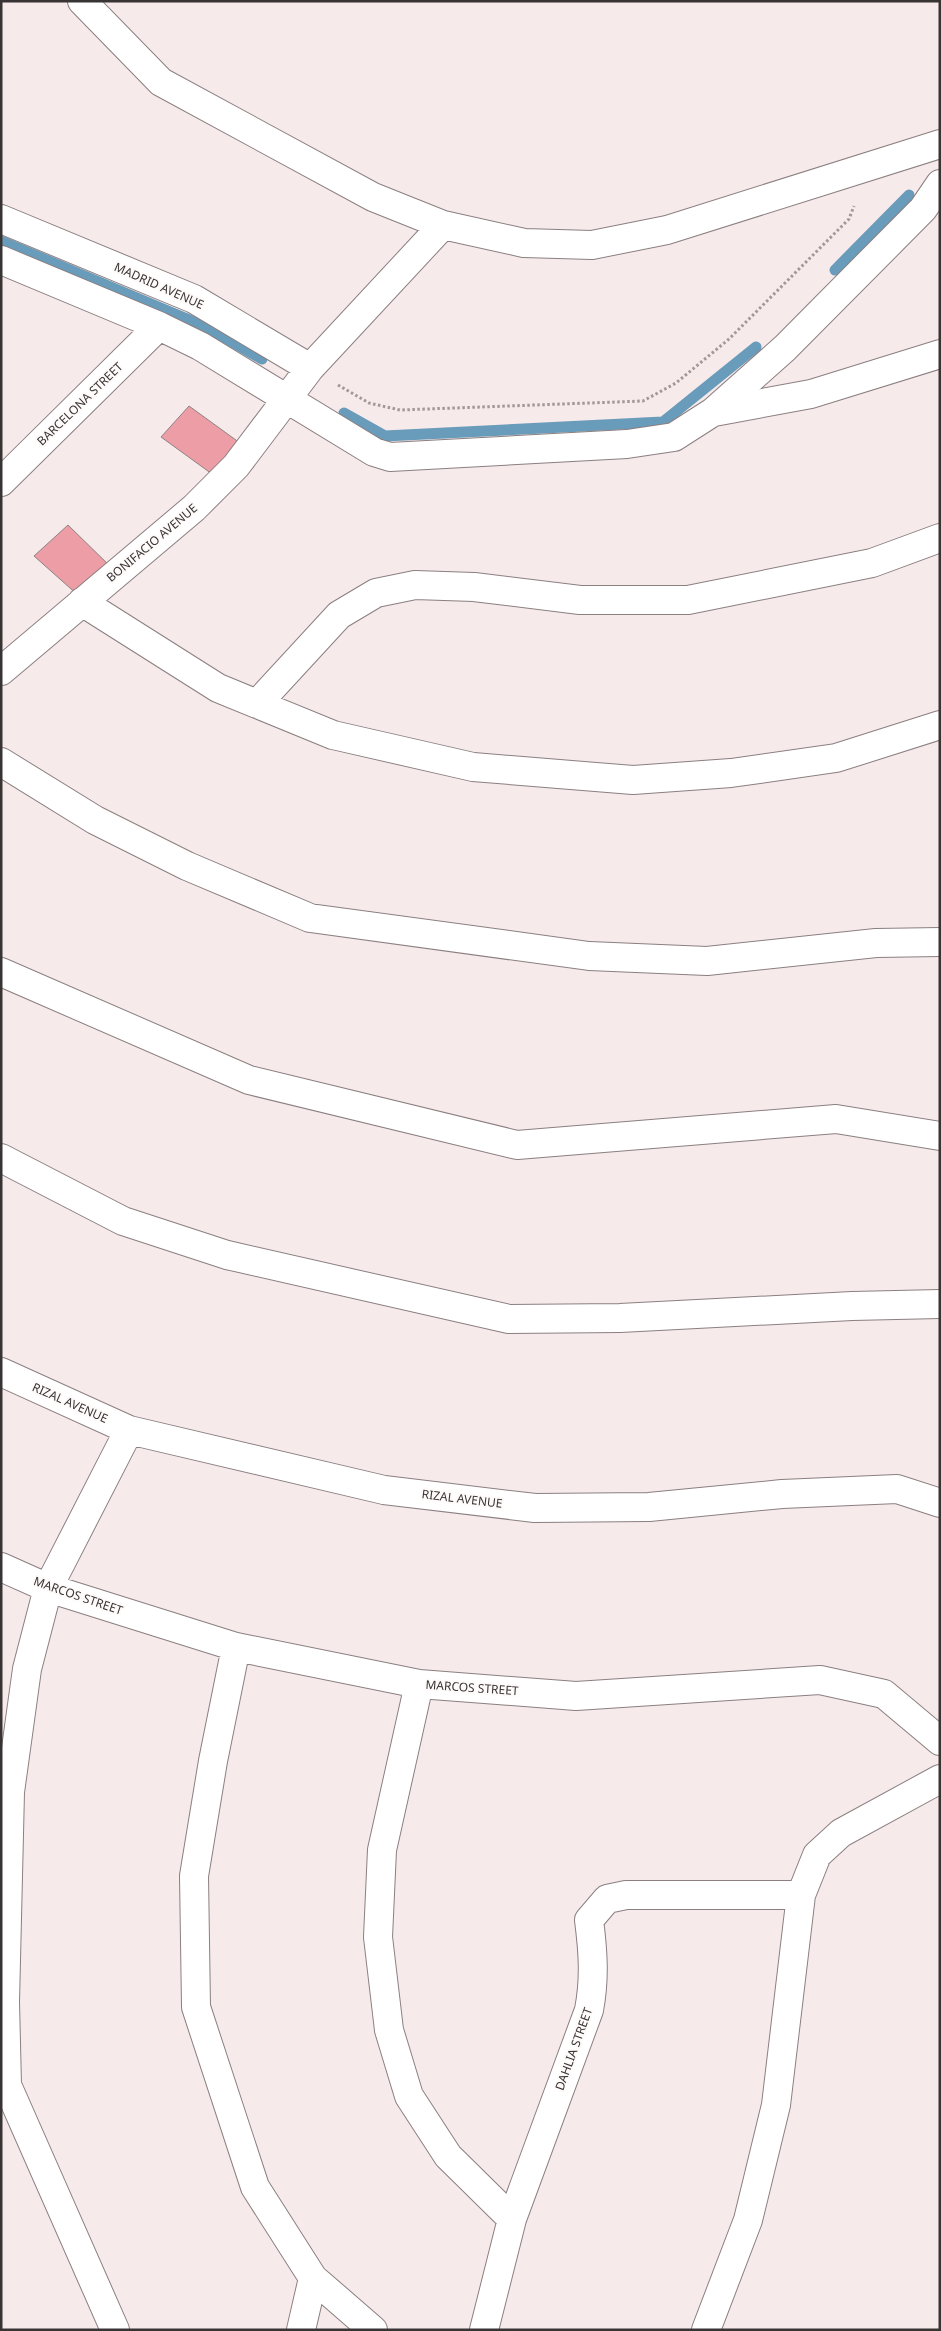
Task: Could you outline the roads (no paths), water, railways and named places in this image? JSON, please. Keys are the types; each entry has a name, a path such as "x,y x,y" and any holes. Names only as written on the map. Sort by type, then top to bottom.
{"street":[{"path":"82,1 161,82 373,197 443,225 524,243 592,245 667,230 940,144"},
{"path":"6,269 159,326 200,346 374,452 390,457 636,442 674,437 713,412 785,348 856,278 923,209 940,184"},
{"name":"MADRID AVENUE","path":"1,219 194,299 310,368"},
{"name":"BONIFACIO AVENUE","path":"1,671 194,508 236,466 310,368 443,225"},
{"name":"BARCELONA STREET","path":"1,482 159,326"},
{"path":"713,412 811,394 940,354"},
{"path":"258,704 338,615 376,593 415,585 474,587 580,600 688,600 872,563 940,538"},
{"path":"82,602 218,688 333,735 473,767 633,780 731,773 836,758 940,725"},
{"path":"1,762 95,820 187,866 310,918 589,956 697,960 876,943 940,942"},
{"path":"1,972 249,1080 517,1145 836,1119 940,1136"},
{"path":"1,1158 123,1221 227,1255 509,1319 620,1318 852,1306 940,1304"},
{"name":"RIZAL AVENUE","path":"1,1372 129,1430 384,1490 535,1508 649,1507 782,1494 897,1489 940,1503"},
{"path":"115,2330 4,2084 5,2002 10,1792 27,1669 48,1588 129,1430"},
{"name":"MARCOS STREET","path":"1,1567 48,1588 236,1647 419,1684 576,1696 820,1680 884,1694 940,1741"},
{"path":"236,1647 213,1761 194,1876 196,2007 256,2187 313,2278 374,2330"},
{"path":"419,1684 382,1850 378,1937 389,2030 409,2096 448,2156 512,2219"},
{"path":"706,2330 748,2220 776,2105 801,1895 817,1855 841,1833 940,1779"},
{"name":"DAHLIA STREET","path":"484,2330 512,2219 589,2010 594,1954 589,1920 607,1899 626,1895 801,1895"},
{"path":"301,2330 313,2278"}],"waterway":[{"path":"835,270 909,195"},
{"path":"1,241 206,327 262,359"},
{"path":"344,413 385,436 663,422 756,347"}]}
